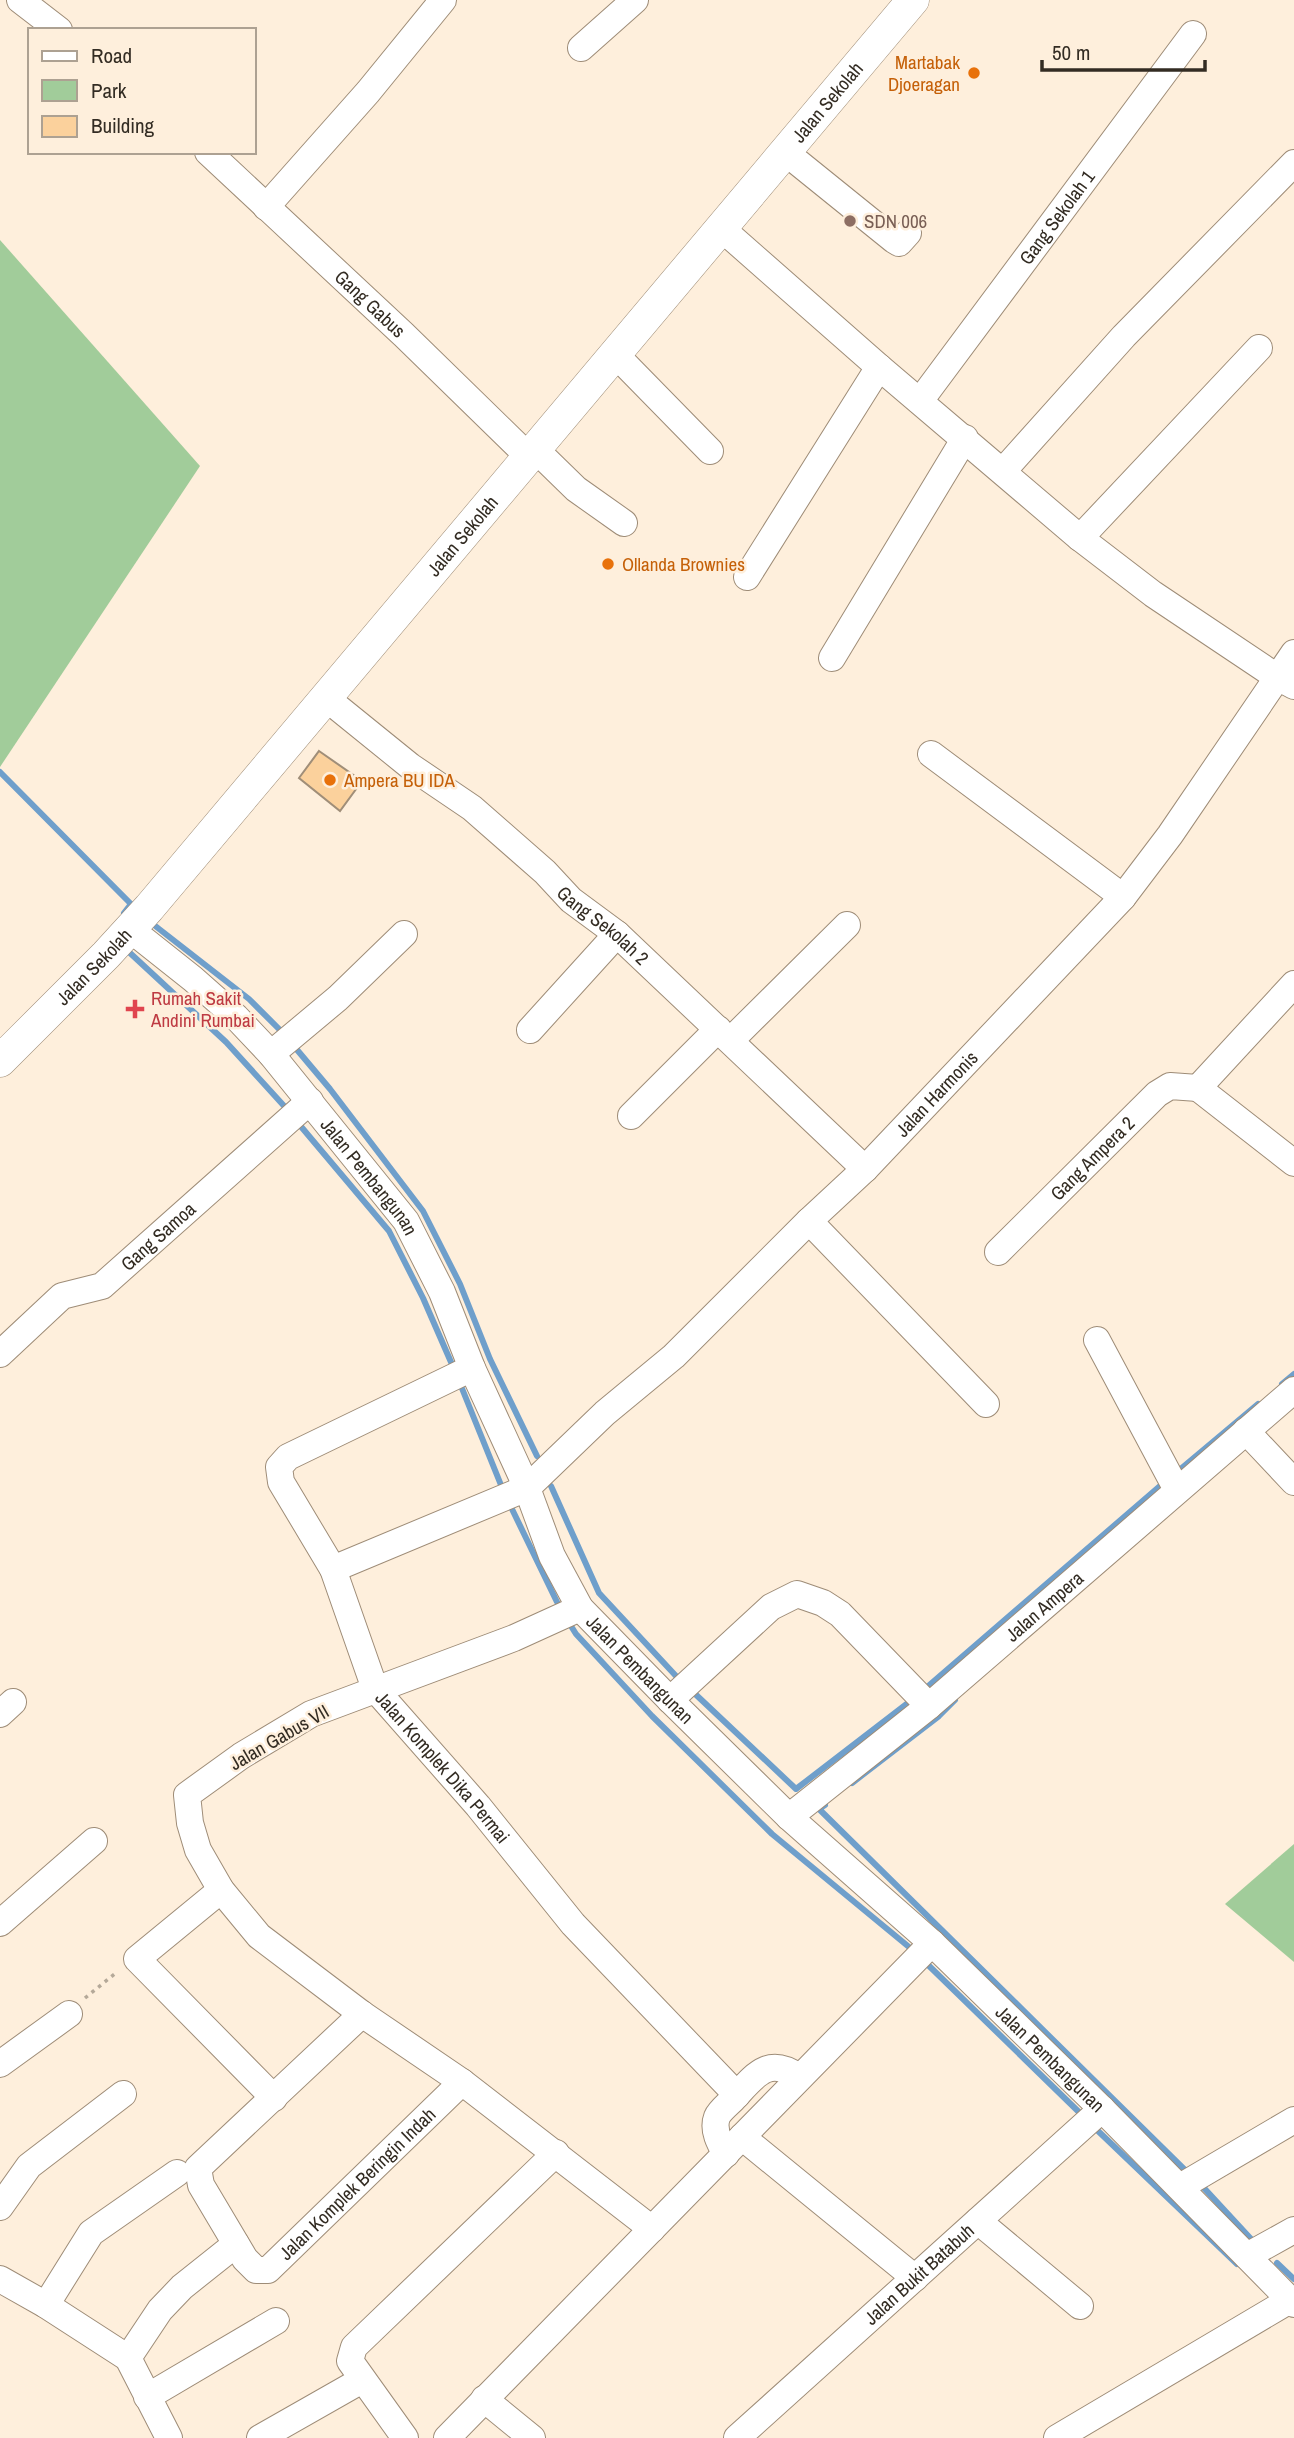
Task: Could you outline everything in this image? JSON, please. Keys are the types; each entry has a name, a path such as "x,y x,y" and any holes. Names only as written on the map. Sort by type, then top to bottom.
{"street":[{"path":"20,0 56,28"},
{"path":"266,207 368,92 443,0"},
{"path":"581,48 635,0"},
{"name":"Jalan Sekolah","path":"0,1061 130,929 913,0"},
{"name":"Gang Sekolah 1","path":"920,401 1193,34"},
{"path":"785,152 894,240 899,243 908,233"},
{"name":"Gang Gabus","path":"210,154 532,453 624,523"},
{"path":"1003,471 1132,327 1294,163"},
{"path":"722,228 879,367 1080,538 1153,594 1285,681"},
{"path":"1080,538 1259,348"},
{"path":"615,354 710,451"},
{"path":"747,577 879,367"},
{"path":"832,658 965,438"},
{"name":"Jalan Harmonis","path":"527,1488 605,1413 674,1356 865,1169 1123,897 1285,681 1294,653"},
{"name":"Gang Sekolah 2","path":"326,698 410,766 472,808 545,872 571,900 617,934 865,1169"},
{"path":"931,754 1123,897"},
{"path":"631,1116 848,925"},
{"name":"Jalan Pembangunan","path":"130,929 236,1017 271,1054 406,1221 442,1292 472,1368 527,1488 552,1556 580,1608 789,1817 932,1943 1102,2109 1247,2256 1286,2304"},
{"path":"271,1054 338,998 404,934"},
{"path":"530,1030 617,934"},
{"path":"1294,984 1198,1088 1294,1163"},
{"name":"Gang Ampera 2","path":"998,1252 1157,1094 1170,1086 1198,1088"},
{"name":"Gang Samoa","path":"0,1354 62,1296 102,1286 310,1101"},
{"path":"809,1221 986,1404"},
{"path":"1097,1340 1177,1490"},
{"name":"Jalan Komplek Dika Permai","path":"472,1368 288,1457 279,1467 281,1482 333,1569 375,1689 478,1806 573,1923 737,2095"},
{"name":"Jalan Ampera","path":"789,1817 929,1706 1294,1390"},
{"path":"1246,1431 1294,1482"},
{"path":"333,1569 527,1488"},
{"path":"670,1700 771,1607 797,1594 822,1603 840,1614 929,1706"},
{"name":"Jalan Gabus VII","path":"220,1890 198,1850 190,1823 187,1794 241,1756 311,1714 513,1638 580,1608"},
{"path":"0,1923 94,1841"},
{"path":"274,2098 137,1959 220,1890 260,1936 362,2014 462,2082 652,2229"},
{"path":"447,2438 932,1943"},
{"path":"0,2064 69,2014"},
{"name":"Jalan Komplek Beringin Indah","path":"362,2014 198,2168 201,2185 245,2259 256,2270 268,2270 462,2082"},
{"path":"799,2077 787,2069 774,2067 757,2073 717,2117 716,2129 734,2146 915,2278"},
{"path":"0,2207 29,2166 123,2094"},
{"name":"Jalan Bukit Batabuh","path":"737,2438 1102,2109"},
{"path":"1180,2187 1294,2120"},
{"path":"405,2438 350,2361 354,2347 556,2153"},
{"path":"46,2305 91,2233 177,2173"},
{"path":"978,2221 1080,2306"},
{"path":"1247,2256 1294,2230"},
{"path":"128,2358 160,2310 182,2287 236,2244"},
{"path":"0,2279 128,2358 169,2438"},
{"path":"1057,2438 1286,2304"},
{"path":"147,2397 276,2321"},
{"path":"260,2438 362,2380"},
{"path":"484,2399 532,2438"}],"path":[{"path":"69,2014 98,1986 137,1959"}],"green space":[{"path":"0,240 200,466 0,767"},
{"path":"1294,1844 1294,1962 1225,1904"}],"building":[{"name":"Ampera BU IDA","path":"319,751 362,781 340,811 299,778"}],"waterway":[{"path":"0,772 131,904 124,913"},
{"path":"154,925 249,999 284,1034"},
{"path":"130,953 226,1042 285,1107"},
{"path":"293,1045 423,1211 460,1284 490,1359 537,1456"},
{"path":"298,1123 389,1231 423,1298 454,1369"},
{"path":"1282,1384 1294,1374"},
{"path":"459,1381 503,1490"},
{"path":"1177,1472 1258,1404"},
{"path":"551,1486 599,1593 676,1676"},
{"path":"926,1688 1160,1486"},
{"path":"511,1507 557,1602"},
{"path":"571,1626 652,1716 772,1834 909,1947"},
{"path":"692,1691 796,1789 908,1703"},
{"path":"852,1783 939,1716 955,1700"},
{"path":"825,1805 819,1809 1187,2172"},
{"path":"924,1961 1083,2116"},
{"path":"1097,2130 1237,2264"},
{"path":"1204,2188 1252,2240"},
{"path":"1277,2263 1294,2279"}],"place":[{"name":"Martabak Djoeragan","path":"974,73"},
{"name":"SDN 006","path":"850,221"},
{"name":"Ollanda Brownies","path":"608,564"},
{"name":"Ampera BU IDA","path":"330,780"},
{"name":"Rumah Sakit Andini Rumbai","path":"135,1009"}]}
